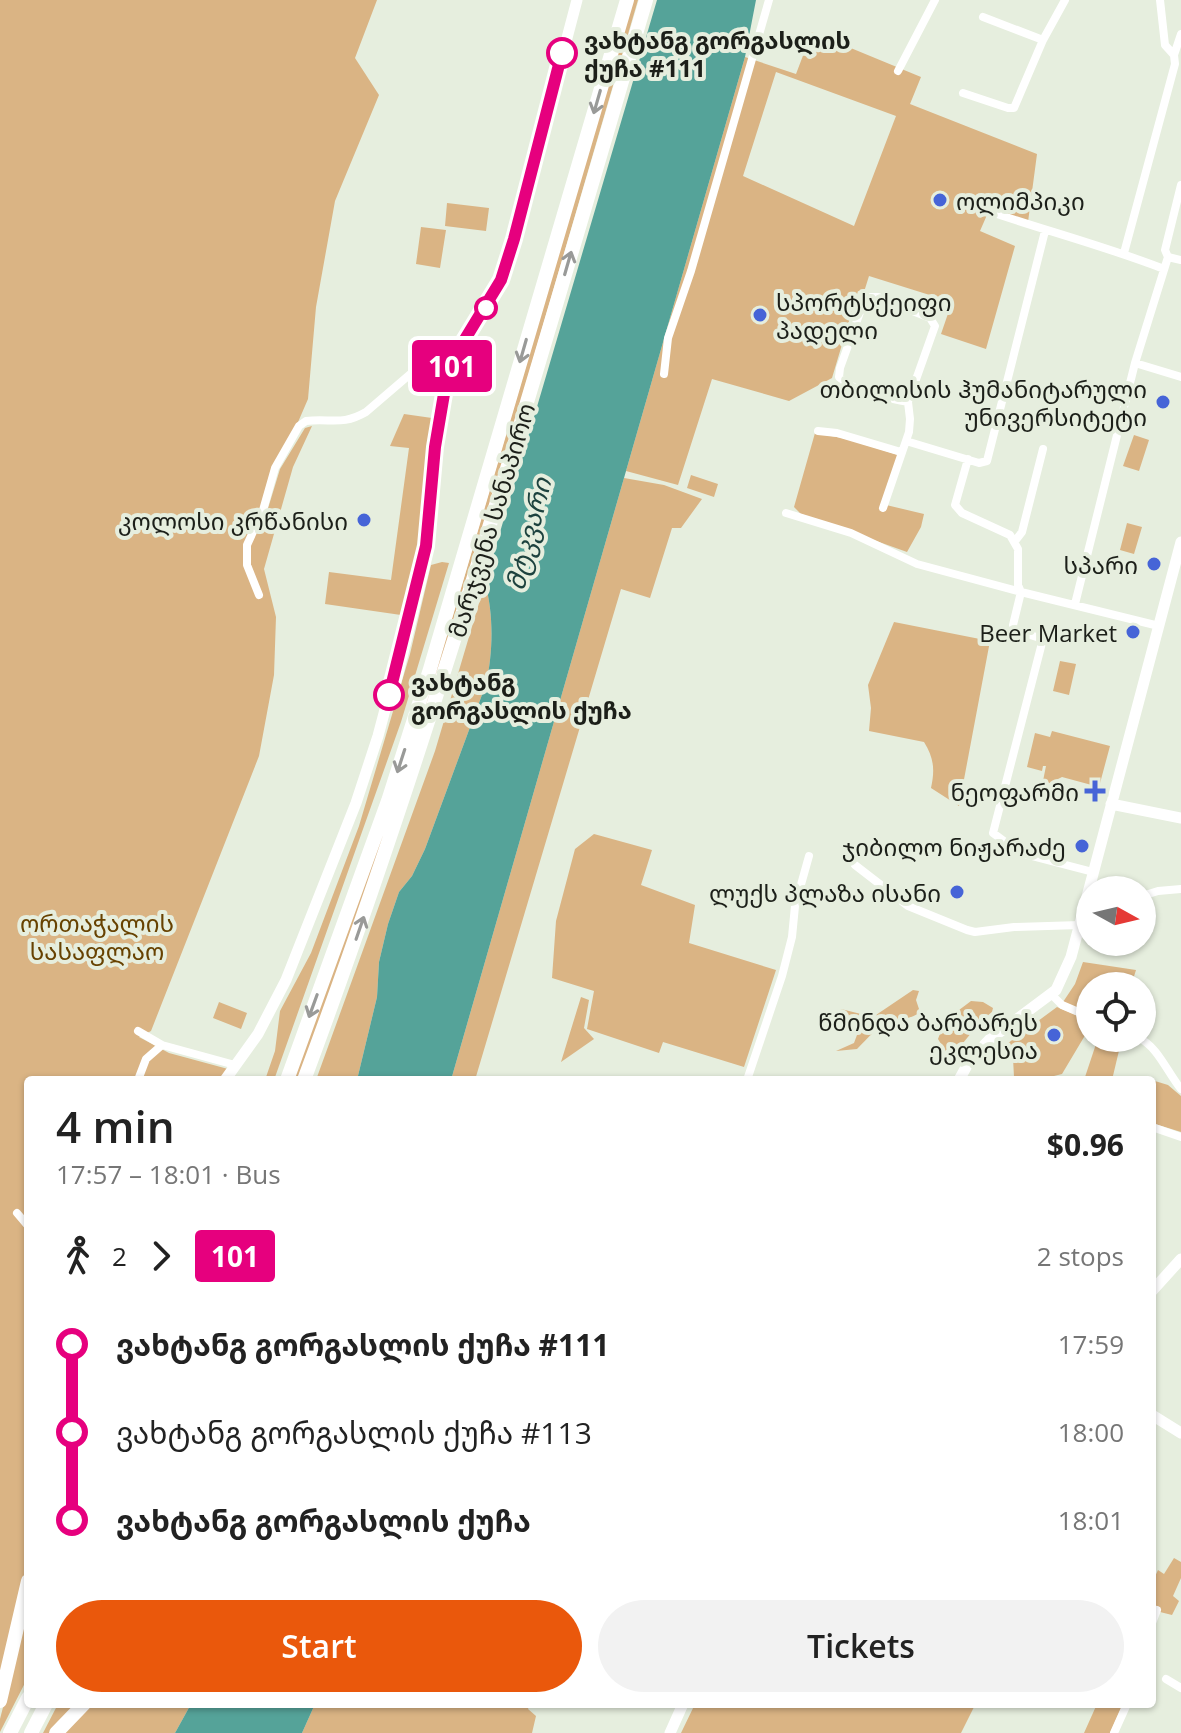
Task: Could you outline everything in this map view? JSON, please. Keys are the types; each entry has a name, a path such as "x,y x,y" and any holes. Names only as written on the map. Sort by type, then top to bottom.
{"highway":[{"name":"მარჯვენა სანაპირო","path":"288,1076 388,801 430,669 627,0"},
{"name":"მარჯვენა სანაპირო","path":"305,1076 396,824 459,628 646,0"},
{"path":"0,1701 24,1598"},
{"path":"10,1733 24,1706"},
{"path":"31,1733 44,1708"},
{"path":"56,1733 80,1708"}],"street":[{"path":"228,1076 264,1023 307,932 344,838 378,736 422,570 442,403 451,368 459,349 501,280 577,0"},
{"path":"664,374 668,338 696,257 769,0"},
{"path":"898,71 935,0"},
{"path":"963,93 1014,108 1043,40 1065,0"},
{"path":"1160,0 1165,45 1174,55"},
{"path":"983,17 1043,40"},
{"path":"1124,253 1181,34"},
{"path":"1075,604 1135,363 1168,257 1165,250 1181,185"},
{"path":"982,209 1124,253 1164,269"},
{"path":"906,441 979,463 987,461 1045,231"},
{"path":"1168,257 1181,260"},
{"path":"883,508 906,441 910,419 908,402 934,332 934,321 878,297 871,297 863,304 839,377 857,389 908,402"},
{"path":"259,595 247,565 247,545 263,510 275,468 299,426 306,421 342,422 353,419 366,412 443,346 459,349"},
{"path":"1135,363 1181,377"},
{"path":"818,431 837,433 901,452"},
{"path":"1015,541 1022,532 1043,449"},
{"path":"968,459 955,505 958,510 1010,535 1015,541 1021,592 1014,630 1043,639 993,833 1020,853 1093,872"},
{"path":"786,513 851,533 917,564 1159,626"},
{"path":"1092,876 1181,542"},
{"path":"1111,804 1181,818"},
{"path":"748,1076 782,976 792,937 795,906 809,856"},
{"path":"855,865 908,906 967,930 1076,925"},
{"path":"1156,892 1181,889"},
{"path":"961,1076 970,1060 989,1040 1051,994 1063,979 1076,938"},
{"path":"1051,994 1062,1005 1076,1011"},
{"path":"138,1031 162,1045 235,1065"},
{"path":"140,1076 146,1059 162,1045"},
{"path":"1156,1052 1181,1089"},
{"path":"1156,1128 1181,1137"},
{"path":"17,1213 24,1221"},
{"path":"1156,1287 1181,1259"},
{"path":"1156,1417 1181,1433"},
{"path":"1166,1679 1181,1688"},
{"path":"670,1733 681,1708"},
{"path":"1114,1733 1125,1708"}],"green space":[{"name":"ორთაჭალის სასაფლაო","path":"0,0 377,0 355,58 379,95 335,201 316,307 308,399 261,508 266,515 280,469 305,428 312,426 293,467 264,569 276,617 274,675 259,756 151,1031 139,1037 169,1053 228,1069 223,1076 24,1076 24,1586 0,1693"},
{"path":"633,0 638,0 458,616 400,797 299,1076 294,1076 396,796 453,615"},
{"path":"812,32 921,77 910,104 1037,154 1028,222 990,208 980,231 1015,246 986,349 941,334 952,302 869,276 864,292 858,291 832,378 789,401 712,379 678,485 626,471 745,57 796,74","holes":["776,72 896,116 854,226 743,176"]},
{"path":"447,203 489,208 486,231 445,226"},
{"path":"421,227 446,230 440,268 416,264"},
{"path":"404,414 432,418 420,542 401,615 325,604 329,572 391,580 409,448 390,446"},
{"path":"815,433 898,455 882,504 924,514 921,527 907,552 801,514 794,507"},
{"path":"1134,435 1149,440 1139,471 1123,466"},
{"path":"691,475 718,484 714,497 687,488"},
{"path":"624,478 664,485 702,499 681,528 672,528 650,598 621,589 476,1076 452,1076"},
{"path":"1127,523 1142,527 1134,554 1120,550"},
{"path":"449,563 401,722 275,1076 266,1076 275,1051 280,1011 311,953 359,826 410,654 431,565"},
{"path":"485,583 492,634 486,684 425,849 412,876 399,892 388,924 379,962 377,997 358,1076 317,1076 435,751"},
{"path":"894,622 990,641 959,806 931,788 933,764 924,742 869,731 871,708 868,685"},
{"path":"1060,661 1076,664 1069,695 1053,691"},
{"path":"1052,731 1110,746 1099,787 1062,777 1050,783 1043,781 1046,766 1042,771 1027,767 1035,733 1050,737"},
{"path":"594,834 652,850 641,885 695,905 689,943 776,970 744,1067 663,1042 659,1053 587,1029 594,991 552,978 556,921 575,849"},
{"path":"1083,962 1136,970 1135,972 1079,972"},
{"path":"1076,981 1076,1007 1063,1002"},
{"path":"913,990 919,991 916,1000 920,1012 884,1025 857,1049 836,1051 854,1043 860,1027 837,1014 841,1009 873,1017"},
{"path":"581,997 589,1000 584,1028 594,1039 561,1062"},
{"path":"971,1001 983,1002 993,1008 992,1012 954,1054 946,1052 938,1039 941,1032 951,1017"},
{"path":"219,1002 247,1013 241,1029 213,1018"},
{"path":"1057,1007 1076,1015 1076,1050 1062,1074 1014,1076 1013,1058 1000,1049"},
{"path":"1093,1052 1119,1052 1113,1076 1085,1076"},
{"path":"1156,1081 1168,1085 1181,1096 1181,1132 1156,1124"},
{"path":"1174,1558 1181,1562 1181,1578 1173,1596 1179,1601 1172,1615 1156,1611 1156,1574 1158,1570 1164,1574"},
{"path":"24,1625 24,1685 0,1732 0,1719"},
{"path":"56,1708 77,1708 54,1733 43,1733"},
{"path":"87,1708 189,1708 175,1733 63,1733"},
{"path":"313,1708 528,1708 536,1716 532,1733 302,1733"},
{"path":"693,1708 974,1708 961,1733 681,1733"},
{"path":"1095,1708 1121,1708 1110,1733 1084,1733"}],"water":[{"name":"მტკვარი","path":"657,0 756,0 745,57 452,1076 358,1076 377,997 379,962 388,924 399,892 412,876 425,849 486,684 492,634 485,583"},
{"path":"189,1708 313,1708 302,1733 175,1733"}],"bus line":[{"name":"101","path":"389,695 422,570 435,447 445,388 459,349 501,280 562,53"}],"place":[{"name":"ვახტანგ გორგასლის ქუჩა #111","path":"562,53"},
{"name":"ოლიმპიკი","path":"940,200"},
{"name":"სპორტსქეიფი პადელი","path":"760,315"},
{"name":"თბილისის ჰუმანიტარული უნივერსიტეტი","path":"1163,402"},
{"name":"კოლოსი კრწანისი","path":"364,520"},
{"name":"სპარი","path":"1154,564"},
{"name":"Beer Market","path":"1133,632"},
{"name":"ვახტანგ გორგასლის ქუჩა","path":"389,695"},
{"name":"ნეოფარმი","path":"1095,791"},
{"name":"ჯიბილო ნიჟარაძე","path":"1082,846"},
{"name":"ლუქს პლაზა ისანი","path":"957,892"},
{"name":"წმინდა ბარბარეს ეკლესია","path":"1054,1035"}]}
